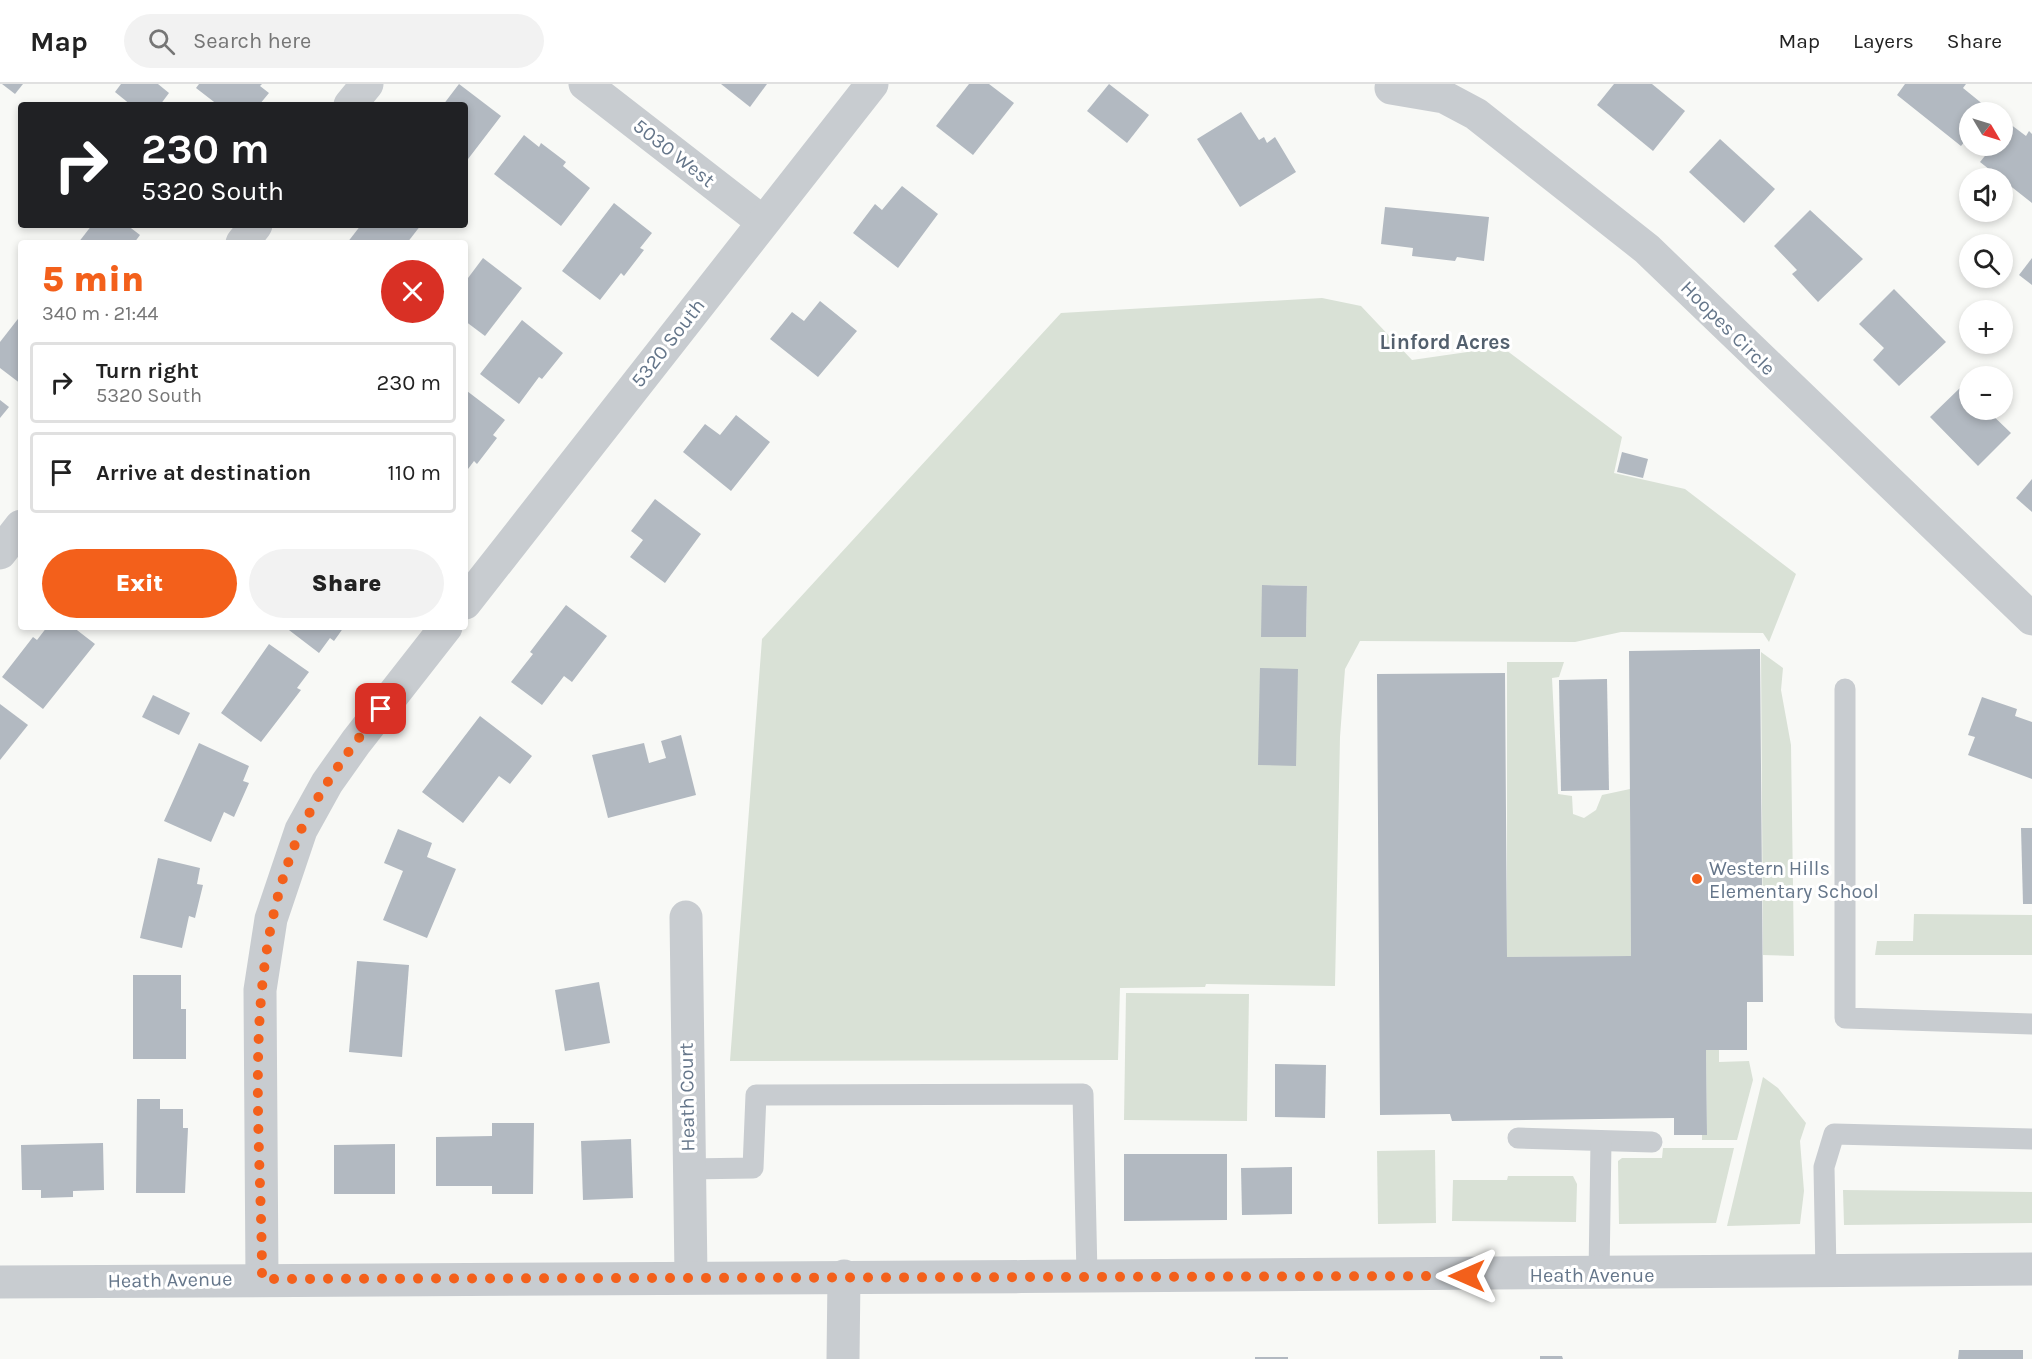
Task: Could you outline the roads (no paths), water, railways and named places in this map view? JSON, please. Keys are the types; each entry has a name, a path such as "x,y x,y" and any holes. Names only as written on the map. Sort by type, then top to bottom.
{"street":[{"path":"352,102 367,84"},
{"name":"5030 West","path":"585,84 763,222"},
{"name":"5320 South","path":"468,599 872,84"},
{"name":"Hoopes Circle","path":"1391,88 1444,98 1476,114 1647,249 2032,620"},
{"path":"244,240 254,228"},
{"path":"0,553 18,530"},
{"path":"262,1279 260,990 271,919 302,830 327,783 444,630"},
{"name":"Heath Court","path":"686,918 691,1276"},
{"name":"Heath Avenue","path":"0,1282 691,1276 1599,1275 2032,1269"},
{"path":"843,1359 844,1276"}],"lane":[{"path":"1845,689 1845,1018 2032,1024"},
{"path":"688,1169 753,1168 756,1095 1083,1094 1087,1275"},
{"path":"1826,1272 1824,1167 1834,1134 2032,1139"},
{"path":"1518,1138 1652,1142"},
{"path":"1599,1275 1601,1141"}],"place":[{"name":"Western Hills Elementary School","path":"1697,879"}],"district":[{"name":"Linford Acres","path":"1445,342"}]}
